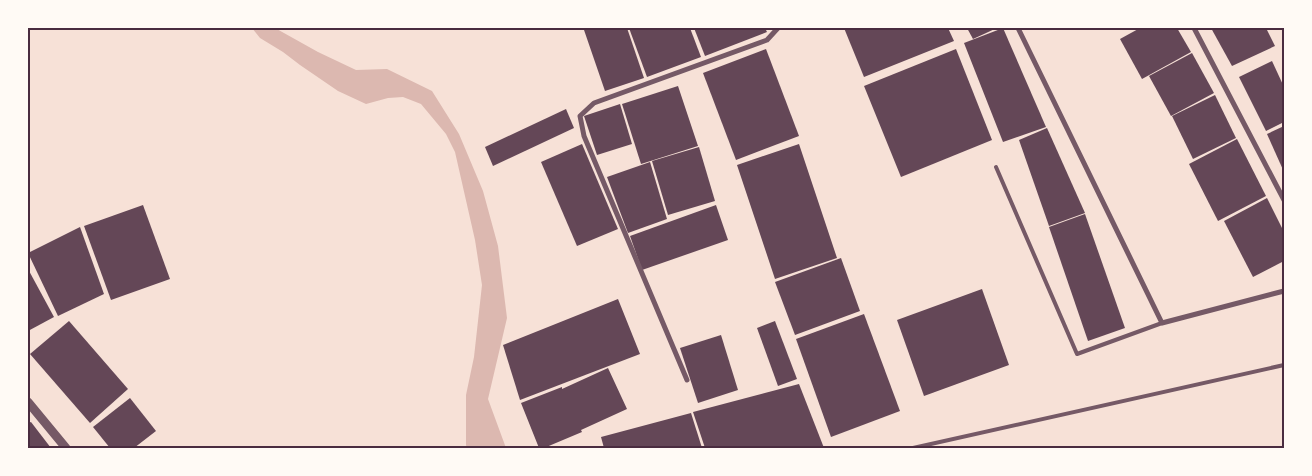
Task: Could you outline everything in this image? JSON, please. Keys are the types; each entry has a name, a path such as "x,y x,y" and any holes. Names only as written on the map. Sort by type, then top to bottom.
{"street":[{"path":"687,380 584,136 580,116 594,104 767,40 778,28"},
{"path":"1018,28 1162,323 1284,291"},
{"path":"1194,28 1284,200"},
{"path":"28,402 66,448"}],"lane":[{"path":"996,167 1077,354 1162,323"},
{"path":"913,448 1284,365"}],"shaded area":[{"path":"252,28 275,28 318,52 356,70 387,69 432,91 459,134 483,191 498,246 507,318 488,399 506,448 467,448 466,445 466,395 474,357 482,285 475,240 455,152 446,134 421,104 403,97 388,98 366,104 338,91 260,38"}],"building":[{"path":"589,28 627,28 644,78 605,91 584,30"},
{"path":"629,28 690,28 701,57 647,77"},
{"path":"694,28 765,28 767,32 705,56"},
{"path":"844,28 948,28 954,41 864,77"},
{"path":"967,28 997,28 973,39"},
{"path":"1003,28 1046,127 1003,142 964,43"},
{"path":"1140,28 1177,28 1191,52 1142,79 1120,39"},
{"path":"1211,28 1266,28 1275,46 1232,66"},
{"path":"766,49 799,136 736,160 703,73"},
{"path":"956,49 992,140 901,177 864,86"},
{"path":"1192,53 1214,93 1171,116 1149,76"},
{"path":"1272,61 1284,87 1284,122 1266,131 1239,77"},
{"path":"678,86 698,146 641,164 622,104"},
{"path":"1215,95 1236,138 1193,159 1172,116"},
{"path":"620,104 632,144 597,155 584,116"},
{"path":"566,109 574,128 493,166 485,147"},
{"path":"1284,126 1284,172 1267,134"},
{"path":"1047,128 1085,213 1049,226 1019,140"},
{"path":"1237,139 1266,196 1218,221 1189,164"},
{"path":"582,144 618,229 577,246 541,162"},
{"path":"799,144 837,258 775,279 737,165"},
{"path":"699,147 715,201 668,215 652,161"},
{"path":"650,162 667,219 628,233 607,177"},
{"path":"1267,198 1284,232 1284,261 1253,277 1224,221"},
{"path":"143,205 170,279 111,300 84,226"},
{"path":"716,205 728,240 642,270 630,236"},
{"path":"1085,214 1125,328 1088,341 1049,227"},
{"path":"80,227 104,294 58,316 28,253"},
{"path":"841,258 860,311 795,335 775,282"},
{"path":"28,269 54,317 28,331"},
{"path":"982,289 1009,365 924,396 897,320"},
{"path":"618,299 640,354 520,400 503,345"},
{"path":"864,314 900,411 831,437 796,339"},
{"path":"69,321 128,389 90,423 30,354"},
{"path":"775,321 797,379 778,386 757,328"},
{"path":"721,335 738,390 698,403 680,348"},
{"path":"608,368 627,409 581,430 582,432 544,448 539,448 521,403 562,387 562,389"},
{"path":"799,384 824,448 705,448 693,412"},
{"path":"130,398 156,431 134,448 110,448 93,427"},
{"path":"691,413 702,448 604,448 601,437"},
{"path":"31,422 51,448 28,448 28,423"}]}
